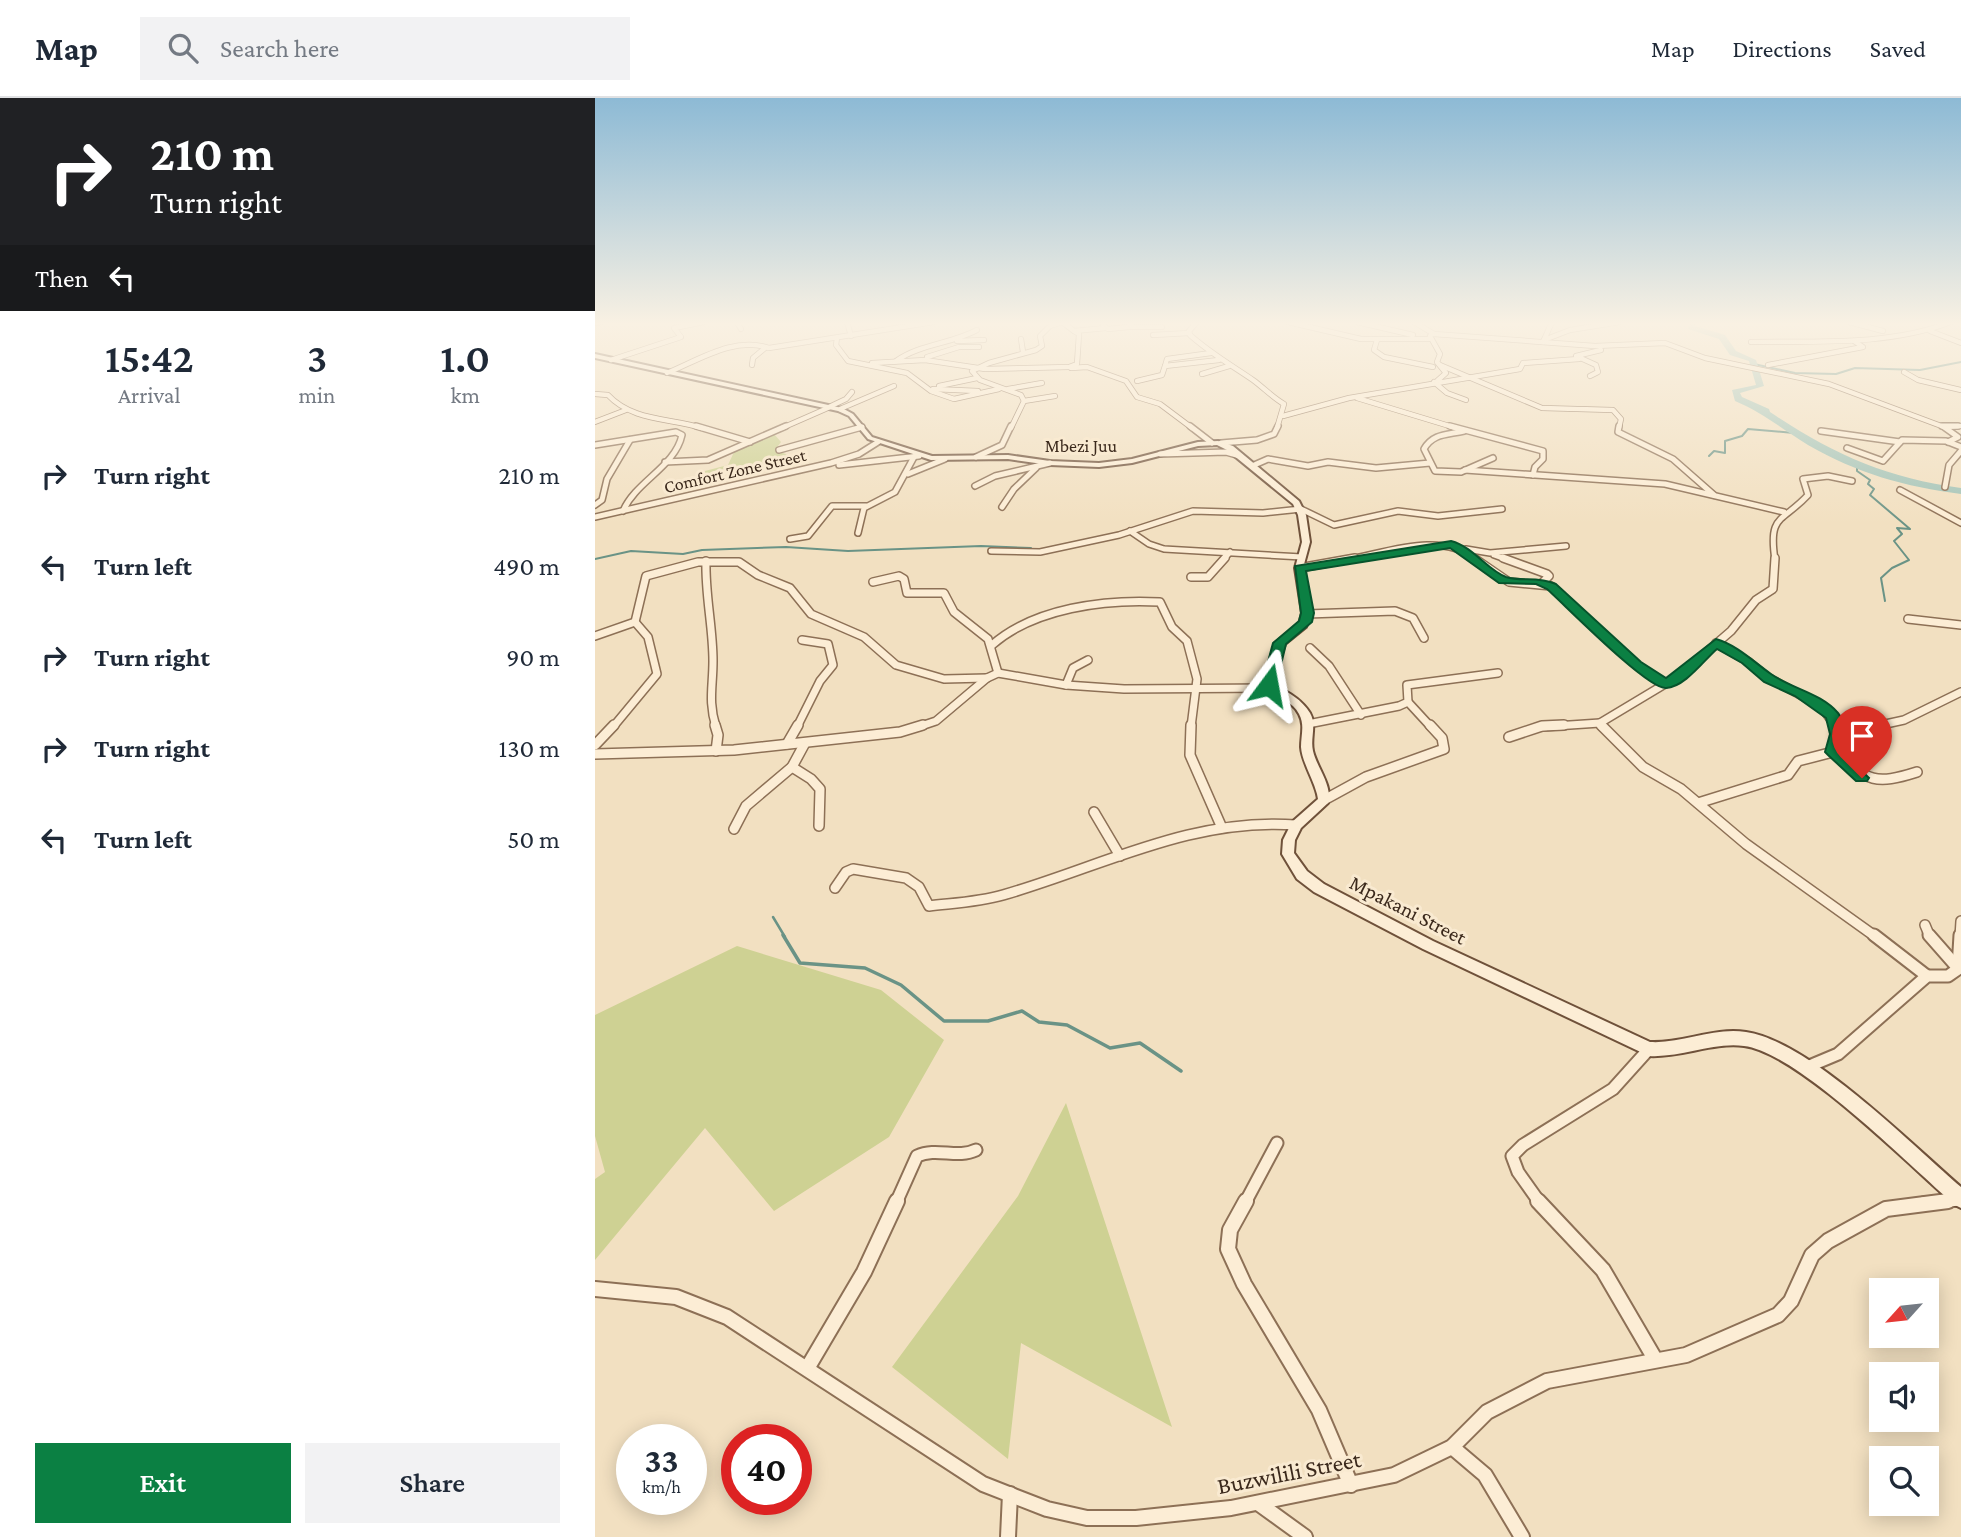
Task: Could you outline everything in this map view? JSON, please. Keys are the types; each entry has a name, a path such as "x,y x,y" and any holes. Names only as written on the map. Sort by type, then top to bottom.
{"street":[{"path":"744,389 840,410 878,442"},
{"path":"840,410 887,389"},
{"path":"939,389 999,389"},
{"path":"1002,389 1021,395 1024,401"},
{"path":"1132,389 1140,399 1160,404 1212,443 1271,436 1279,429 1283,402 1264,389"},
{"path":"1283,416 1396,389"},
{"path":"1443,389 1466,400"},
{"path":"1494,389 1542,408 1613,410 1621,419 1618,432 1673,459 1714,495"},
{"path":"1843,389 1944,427 1959,437"},
{"path":"665,462 706,461 829,407 852,392"},
{"path":"595,394 608,395 614,403 626,410 752,442"},
{"path":"1024,401 1055,396"},
{"path":"1355,397 1543,451 1543,459 1535,467 1533,475"},
{"path":"977,457 995,450 1009,434 1024,401"},
{"path":"595,422 626,410"},
{"path":"1944,427 1961,426"},
{"path":"779,450 862,427"},
{"path":"1466,431 1436,435 1425,446 1430,463 1445,473 1465,470 1658,483 1784,512 1795,508 1808,495 1804,478 1828,476 1852,481"},
{"path":"1821,431 1900,442 1948,442 1959,437"},
{"path":"595,445 680,433 683,439 680,449 635,491 623,510 595,506"},
{"path":"595,506 602,500 607,480 630,440"},
{"name":"Mbezi Juu","path":"878,442 917,457 1008,457 1050,463 1105,465 1212,443"},
{"name":"Comfort Zone Street","path":"595,517 831,463 859,454 878,442"},
{"path":"1847,448 1885,461 1900,442"},
{"path":"1945,487 1949,464 1961,449 1948,442"},
{"path":"1221,443 1301,509 1334,525 1398,512 1438,516 1503,509"},
{"path":"995,450 1008,457"},
{"path":"1425,451 1434,450"},
{"path":"1155,455 1189,451 1229,453 1241,457"},
{"path":"831,463 917,457"},
{"path":"790,539 808,536 832,506 866,506 891,495 917,457"},
{"path":"1465,470 1493,458"},
{"path":"904,477 945,459"},
{"path":"1252,466 1268,459 1301,466 1328,463 1376,468 1430,463"},
{"path":"975,486 1002,471 1036,468 1050,463"},
{"path":"1002,507 1016,487 1036,468"},
{"path":"1900,490 1938,513 1961,523"},
{"path":"858,533 866,506"},
{"path":"991,551 1040,552 1130,531 1193,511 1263,513 1301,509"},
{"path":"1271,688 1268,682 1280,643 1304,625 1307,614 1301,563 1306,542 1301,509"},
{"path":"1509,737 1540,726 1600,723 1680,676 1731,631 1756,600 1776,585 1773,529 1784,512"},
{"path":"1130,531 1149,544 1164,549 1230,552 1301,563 1437,544 1482,551 1566,547"},
{"path":"1461,548 1503,580 1543,582 1567,599 1636,665 1665,684"},
{"path":"1482,551 1546,574 1549,576 1543,582"},
{"path":"1191,578 1210,576 1230,552"},
{"path":"635,622 644,577 706,561 739,562 758,575 790,588 811,614 864,637 904,669 944,679 986,678"},
{"path":"706,561 705,587 713,660 709,704 719,735 716,751"},
{"path":"873,582 899,576 904,579 907,593 944,593 954,612 992,645 992,659 997,673"},
{"path":"992,645 1018,626 1037,619 1101,607 1157,601 1162,603 1172,627 1186,638 1197,680 1190,755 1222,828"},
{"path":"1307,614 1352,614 1389,609 1414,620 1424,638"},
{"path":"1908,620 1961,625"},
{"path":"595,636 635,622"},
{"path":"595,745 637,701 657,674 648,637 635,622"},
{"path":"786,744 811,703 820,681 833,665 828,644 802,640"},
{"path":"1716,643 1747,660 1769,679 1800,692 1833,716 1837,734 1833,752"},
{"path":"1310,648 1329,666 1361,715"},
{"path":"1066,685 1073,668 1088,660"},
{"path":"595,754 716,751 885,734 921,726 944,715 986,678 997,673 1066,685 1197,689 1244,685 1271,688 1297,704 1308,724 1307,749 1324,800"},
{"path":"835,888 846,872 853,869 907,878 919,886 924,902 929,906 970,901 1006,895 1179,836 1270,820 1296,825 1324,800 1366,776 1444,749 1442,738 1408,702 1407,685 1498,673"},
{"path":"1837,734 1904,720 1961,692"},
{"path":"1308,724 1361,715 1408,702"},
{"path":"1600,723 1603,730 1643,767 1698,803 1746,845 1817,892 1927,976 1948,976 1960,967"},
{"path":"734,829 750,802 792,767 805,743"},
{"path":"1698,803 1787,775 1798,761 1833,752"},
{"path":"1833,752 1859,776 1871,782 1883,783 1917,772"},
{"path":"792,767 820,783 823,791 819,826"},
{"path":"1094,812 1120,856"},
{"name":"Mpakani Street","path":"1296,825 1289,840 1288,854 1302,875 1318,887 1428,945 1649,1049 1665,1052 1714,1038 1749,1039 1807,1067 1961,1200"},
{"path":"1960,967 1961,921"},
{"path":"1925,925 1930,937 1960,967"},
{"path":"1807,1067 1838,1055 1927,976"},
{"path":"1649,1049 1613,1089 1523,1145 1512,1156 1514,1165 1542,1204 1583,1244 1603,1271 1655,1359"},
{"path":"1277,1143 1230,1230 1228,1249 1244,1284 1319,1410 1351,1485"},
{"path":"808,1367 864,1272 917,1156 931,1150 966,1155 976,1150"},
{"name":"Buzwilili Street","path":"595,1289 676,1297 727,1317 808,1367 866,1411 983,1484 1047,1509 1087,1518 1136,1518 1258,1503 1394,1475 1453,1447 1487,1412 1547,1381 1686,1355 1777,1315 1791,1301 1812,1255 1828,1241 1886,1209 1917,1203 1961,1200"},
{"path":"1453,1447 1470,1456 1490,1483 1522,1537"},
{"path":"1008,1537 1010,1494"},
{"path":"1258,1503 1305,1537"}],"green space":[{"path":"774,434 781,442 775,450 796,458 703,475 705,471 728,465 734,452"},
{"path":"737,946 881,990 944,1040 889,1137 774,1211 705,1128 595,1260 595,1179 605,1172 595,1136 595,1015"},
{"path":"1066,1103 1172,1427 1021,1343 1008,1459 892,1367 1018,1196"}],"waterway":[{"path":"1747,389 1735,392 1738,399 1766,411 1765,413 1812,443 1857,466 1905,482 1961,491"},
{"path":"1709,456 1714,451 1725,453 1725,441 1742,436 1748,429 1794,433"},
{"path":"1857,465 1857,471 1870,480 1868,484 1874,489 1870,495 1910,529 1897,528 1902,534 1894,541 1909,560 1892,568 1881,578 1885,601"},
{"path":"595,559 631,551 683,554 702,550 786,547 848,551 981,546 1031,548"},
{"path":"773,917 785,937"},
{"path":"783,935 800,963 865,968 901,985 944,1021 988,1021 1022,1011 1039,1022 1067,1025 1110,1048 1140,1043 1181,1071"}],"route":[{"path":"1269,685 1280,643 1305,622 1307,613 1299,568 1337,564 1437,544 1451,544 1461,548 1507,582 1532,580 1551,586 1609,637 1636,665 1665,684 1680,676 1716,643 1747,660 1769,679 1800,692 1833,716 1837,723 1833,752 1862,778"}]}
